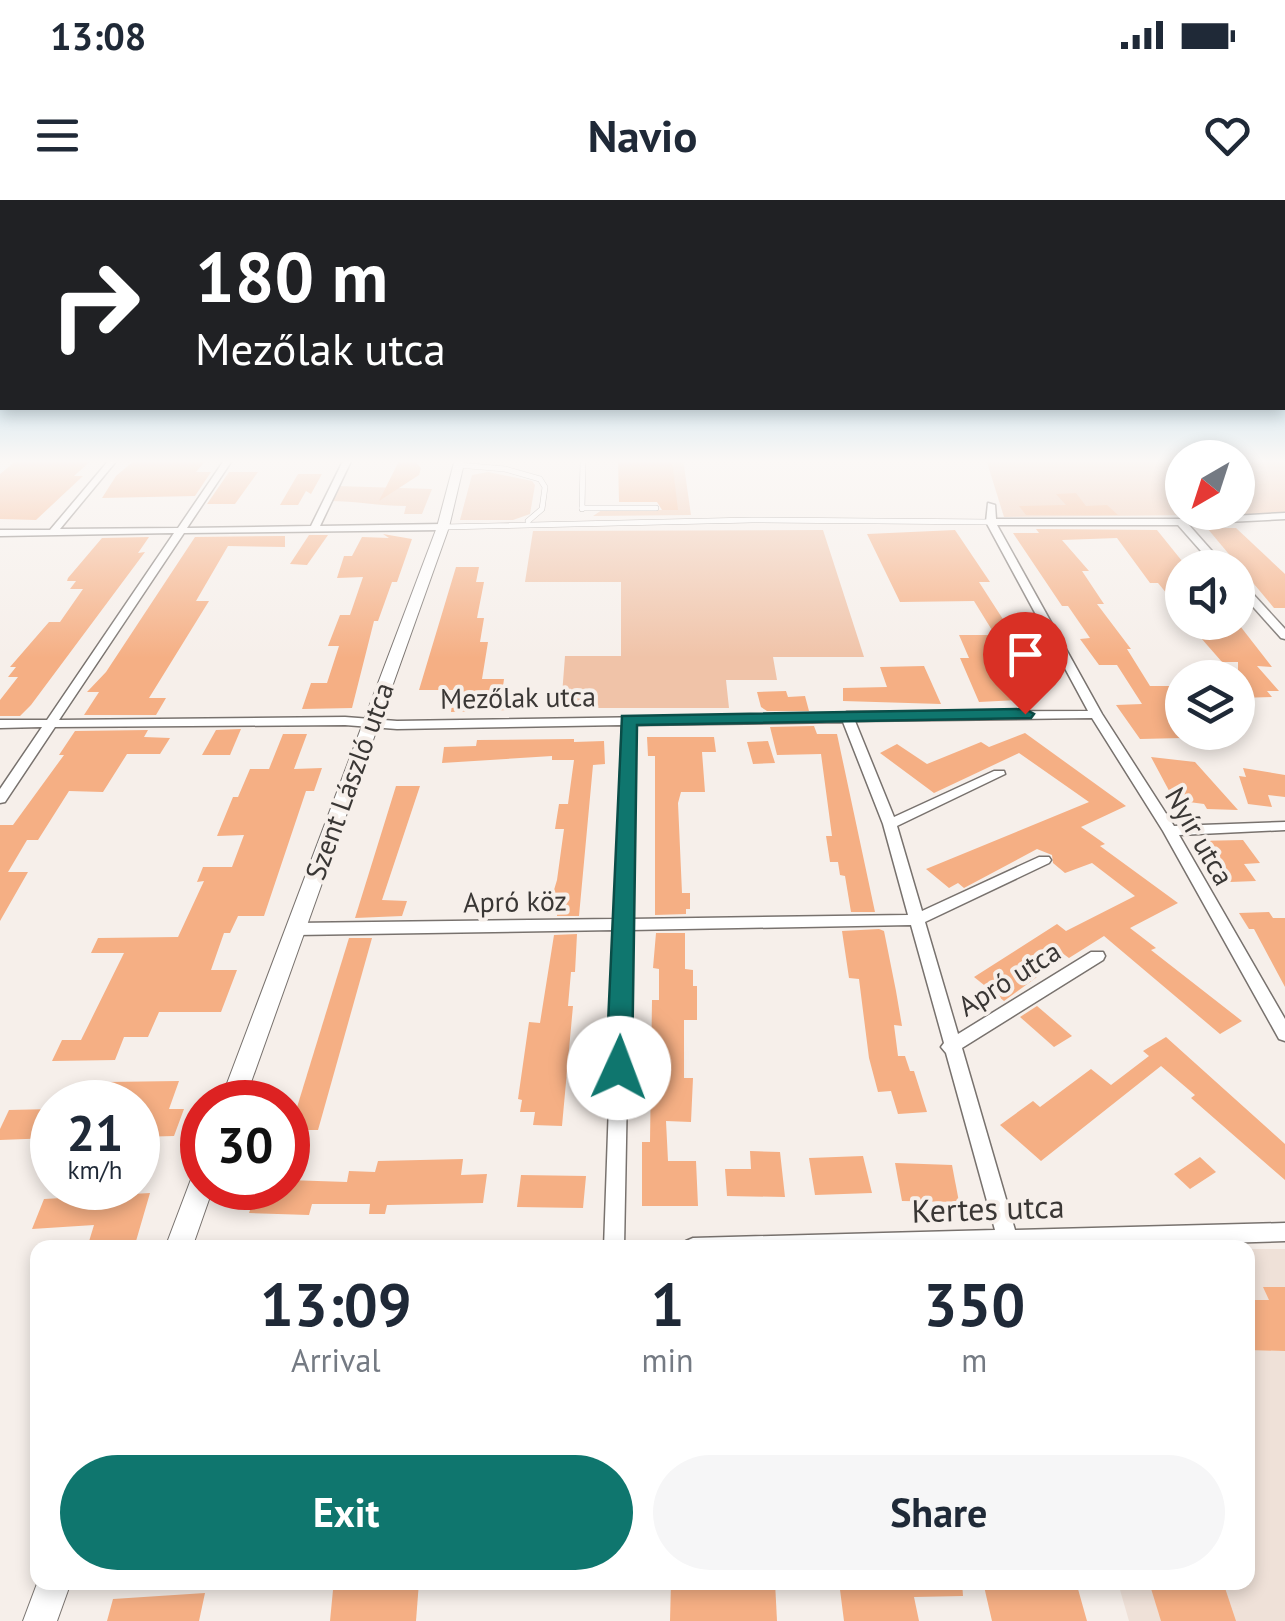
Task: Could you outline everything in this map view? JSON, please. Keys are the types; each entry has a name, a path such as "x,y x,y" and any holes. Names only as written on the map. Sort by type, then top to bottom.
{"street":[{"path":"54,532 59,525"},
{"path":"0,798 183,525"},
{"name":"Nyír utca","path":"993,525 1096,714 1170,830 1285,1034"},
{"path":"0,533 443,527"},
{"name":"Szent László utca","path":"240,1080 443,527"},
{"path":"1188,530 1206,550"},
{"path":"1255,603 1285,636"},
{"name":"Mezőlak utca","path":"0,724 1096,714"},
{"name":"Apró utca","path":"847,716 890,824 1007,1238"},
{"path":"614,1240 628,720"},
{"path":"890,824 999,774"},
{"path":"1170,830 1285,826"},
{"path":"916,920 1044,860"},
{"name":"Apró köz","path":"295,929 916,920"},
{"name":"Apró utca","path":"950,1047 1097,956"},
{"path":"181,1240 192,1210"},
{"name":"Kertes utca","path":"944,1240 1285,1232"},
{"path":"40,1621 51,1590"}],"lane":[{"path":"443,527 502,525"}],"shaded area":[{"path":"823,530 864,657 773,657 777,680 726,680 729,708 561,708 565,656 621,656 621,582 525,582 533,531"},
{"path":"1255,1249 1285,1249 1285,1621 1129,1621 1120,1590 1255,1590"}],"building":[{"path":"1036,529 1157,530 1173,550 1165,550 1165,591 1158,583 1150,583 1117,538 1062,540 1089,571 1082,571 1104,604 1097,604 1131,649 1127,649 1150,686 1165,686 1165,738 1140,739 1116,705 1142,704 1117,665 1099,665 1080,639 1090,638 1068,606 1062,606 1013,533 1039,533"},
{"path":"955,530 990,582 979,582 1017,641 1006,641 1038,699 979,702 960,658 969,658 959,635 995,635 974,601 900,602 867,534"},
{"path":"1209,530 1238,530 1285,574 1285,608 1274,608 1255,585 1255,550 1225,550"},
{"path":"383,534 412,539 397,582 392,582 378,621 374,621 352,708 302,709 311,683 327,683 339,646 328,646 340,615 350,615 363,577 337,578 344,556 352,556 362,537 389,538"},
{"path":"309,535 328,535 307,565 290,564"},
{"path":"285,536 285,547 228,546 196,601 209,601 149,698 166,698 156,715 84,715 99,692 87,692 106,672 195,537"},
{"path":"149,537 138,553 145,552 31,705 20,716 0,716 0,700 18,677 8,677 16,667 10,667 49,622 60,622 83,589 70,589 76,581 67,581 68,578 102,538"},
{"path":"456,567 479,567 476,582 484,582 477,618 484,618 480,642 488,642 482,679 504,679 502,694 510,693 509,710 451,712 454,690 419,690"},
{"path":"1203,640 1251,640 1272,667 1257,666 1279,691 1267,691 1272,697 1255,698 1255,660 1220,660"},
{"path":"924,666 941,704 843,701 843,688 887,687 880,667"},
{"path":"786,691 788,697 805,696 809,711 767,711 761,707 757,692"},
{"path":"814,726 817,734 837,734 875,912 851,912 845,876 840,875 838,862 830,862 826,836 832,836 821,754 777,755 770,727"},
{"path":"241,729 230,755 202,755 216,730"},
{"path":"148,730 144,737 170,738 160,754 127,754 103,792 69,791 38,840 27,840 8,872 28,872 0,921 0,825 13,825 64,755 59,755 75,731"},
{"path":"1025,733 1126,806 1081,827 1105,844 1100,846 1178,903 1130,928 1156,948 1151,950 1242,1021 1220,1034 1104,936 1069,958 1055,948 1024,967 1037,977 1004,1001 974,977 1057,924 1066,931 1135,896 1092,863 1065,873 1053,863 1052,855 1037,849 964,888 958,883 949,888 926,869 1089,802 1019,753 934,793 880,753 897,744 927,764 981,742 989,747"},
{"path":"283,734 307,734 294,769 322,768 314,791 306,791 264,916 238,916 230,933 224,933 211,970 237,970 221,1012 159,1012 148,1037 124,1037 115,1060 52,1061 62,1040 81,1040 124,953 91,953 98,938 178,937 204,881 197,882 203,867 232,867 244,835 217,836 250,769 269,769"},
{"path":"647,737 714,737 716,752 702,752 705,792 681,792 678,803 682,893 690,893 686,914 655,915 655,756 648,756"},
{"path":"477,740 604,741 605,764 593,765 579,916 557,916 557,910 548,910 557,880 564,829 555,829 559,804 568,804 574,760 552,760 552,756 442,763 444,747 476,746"},
{"path":"768,741 775,763 753,764 747,742"},
{"path":"1151,757 1195,762 1238,810 1207,809 1204,804 1174,800"},
{"path":"1243,768 1285,775 1285,797 1268,795 1272,807 1248,804 1239,776 1246,777"},
{"path":"396,786 420,786 382,900 407,901 402,916 355,918"},
{"path":"1243,840 1260,863 1244,864 1256,881 1230,882 1220,867 1213,867 1196,841"},
{"path":"1269,912 1273,918 1285,918 1285,987 1254,929 1249,929 1239,913"},
{"path":"842,931 884,931 902,1026 894,1025 898,1056 905,1056 910,1071 914,1071 927,1112 898,1114 891,1091 878,1092 869,1058 859,979 849,978"},
{"path":"656,933 685,933 685,969 693,970 693,986 697,986 697,1020 684,1020 684,1078 693,1078 691,1122 666,1121 668,1161 696,1161 698,1206 642,1206 642,1142 650,1142 652,1000 659,1000 659,969 653,968"},
{"path":"577,934 568,1006 573,1006 562,1126 533,1125 535,1112 520,1112 522,1100 518,1099 529,1022 540,1023 554,935"},
{"path":"349,938 372,938 318,1130 310,1130 310,1080 305,1080"},
{"path":"1037,1006 1072,1036 1054,1047 1020,1017"},
{"path":"1166,1037 1285,1144 1285,1180 1191,1098 1195,1095 1161,1066 1041,1161 1000,1125 1033,1101 1040,1107 1091,1069 1111,1085 1149,1056 1143,1051"},
{"path":"160,1081 179,1081 169,1109 180,1109 174,1136 160,1136"},
{"path":"9,1110 30,1110 30,1139 0,1140 0,1129"},
{"path":"750,1151 780,1152 785,1197 727,1196 725,1169 751,1169"},
{"path":"863,1156 872,1193 815,1195 809,1158"},
{"path":"1200,1157 1216,1172 1190,1189 1174,1174"},
{"path":"463,1159 461,1175 487,1174 483,1203 387,1205 385,1214 369,1214 370,1204 312,1204 309,1215 249,1213 310,1210 310,1181 347,1182 349,1171 375,1172 378,1161"},
{"path":"895,1163 952,1165 959,1202 902,1201"},
{"path":"521,1175 586,1176 583,1208 517,1207"},
{"path":"40,1210 145,1210 136,1240 89,1240 94,1225 32,1229"},
{"path":"1263,1287 1285,1287 1285,1351 1255,1350 1255,1300 1269,1300"},
{"path":"333,1590 418,1590 416,1621 330,1621"},
{"path":"671,1590 775,1590 777,1621 670,1621"},
{"path":"840,1590 963,1590 963,1596 914,1597 919,1621 844,1621"},
{"path":"985,1590 1078,1590 1087,1621 992,1621"},
{"path":"1151,1590 1226,1590 1236,1621 1161,1621"},
{"path":"205,1593 199,1621 107,1621 113,1599"}],"route":[{"path":"619,1068 628,720 1025,714"}]}
